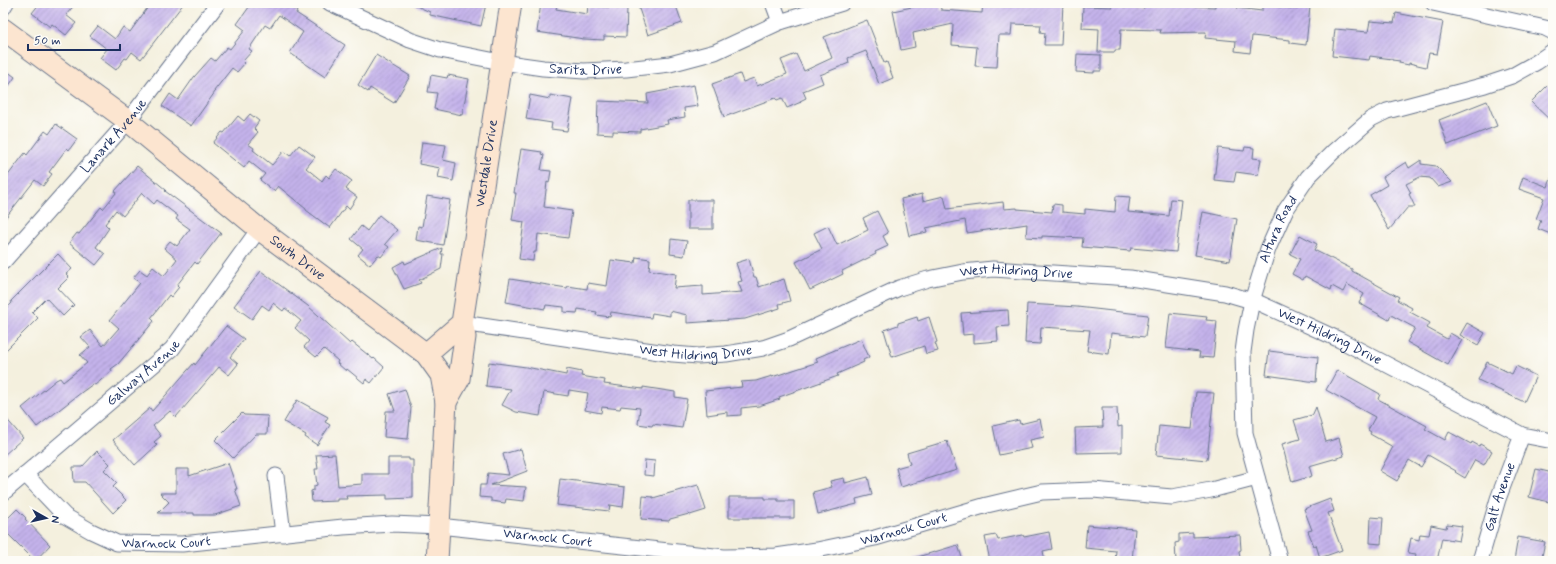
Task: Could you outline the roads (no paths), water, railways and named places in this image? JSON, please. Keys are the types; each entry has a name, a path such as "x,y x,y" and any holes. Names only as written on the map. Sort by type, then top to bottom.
{"street":[{"path":"3,8 6,3"},
{"name":"Lanark Avenue","path":"3,262 128,121 218,3"},
{"name":"Sarita Drive","path":"330,3 410,40 440,50 501,62 543,68 584,71 626,69 670,64 715,52 780,22 842,3"},
{"name":"Westdale Drive","path":"446,402 459,379 465,337 462,323 511,3"},
{"path":"773,3 780,22"},
{"path":"1433,3 1545,28 1553,32"},
{"name":"South Drive","path":"3,29 128,121 259,229 426,354 441,375 446,402 437,561"},
{"name":"Altura Road","path":"1280,561 1245,433 1243,352 1252,301 1268,248 1285,211 1308,177 1333,152 1371,119 1387,111 1485,85 1512,76 1553,51"},
{"name":"Galway Avenue","path":"3,493 172,349 259,229"},
{"name":"West Hildring Drive","path":"462,323 673,354 698,356 726,354 762,348 789,339 899,288 928,279 963,272 993,269 1130,278 1226,293 1252,301 1340,340 1522,435 1553,441"},
{"path":"426,354 462,323"},
{"name":"Galt Avenue","path":"1480,561 1498,499 1522,435"},
{"name":"Warnock Court","path":"25,474 65,516 91,531 117,543 182,544 343,527 392,524 439,526 724,557 776,556 817,550 875,538 987,505 1042,492 1093,490 1172,497 1211,490 1257,478"},
{"path":"276,476 283,534"}]}
